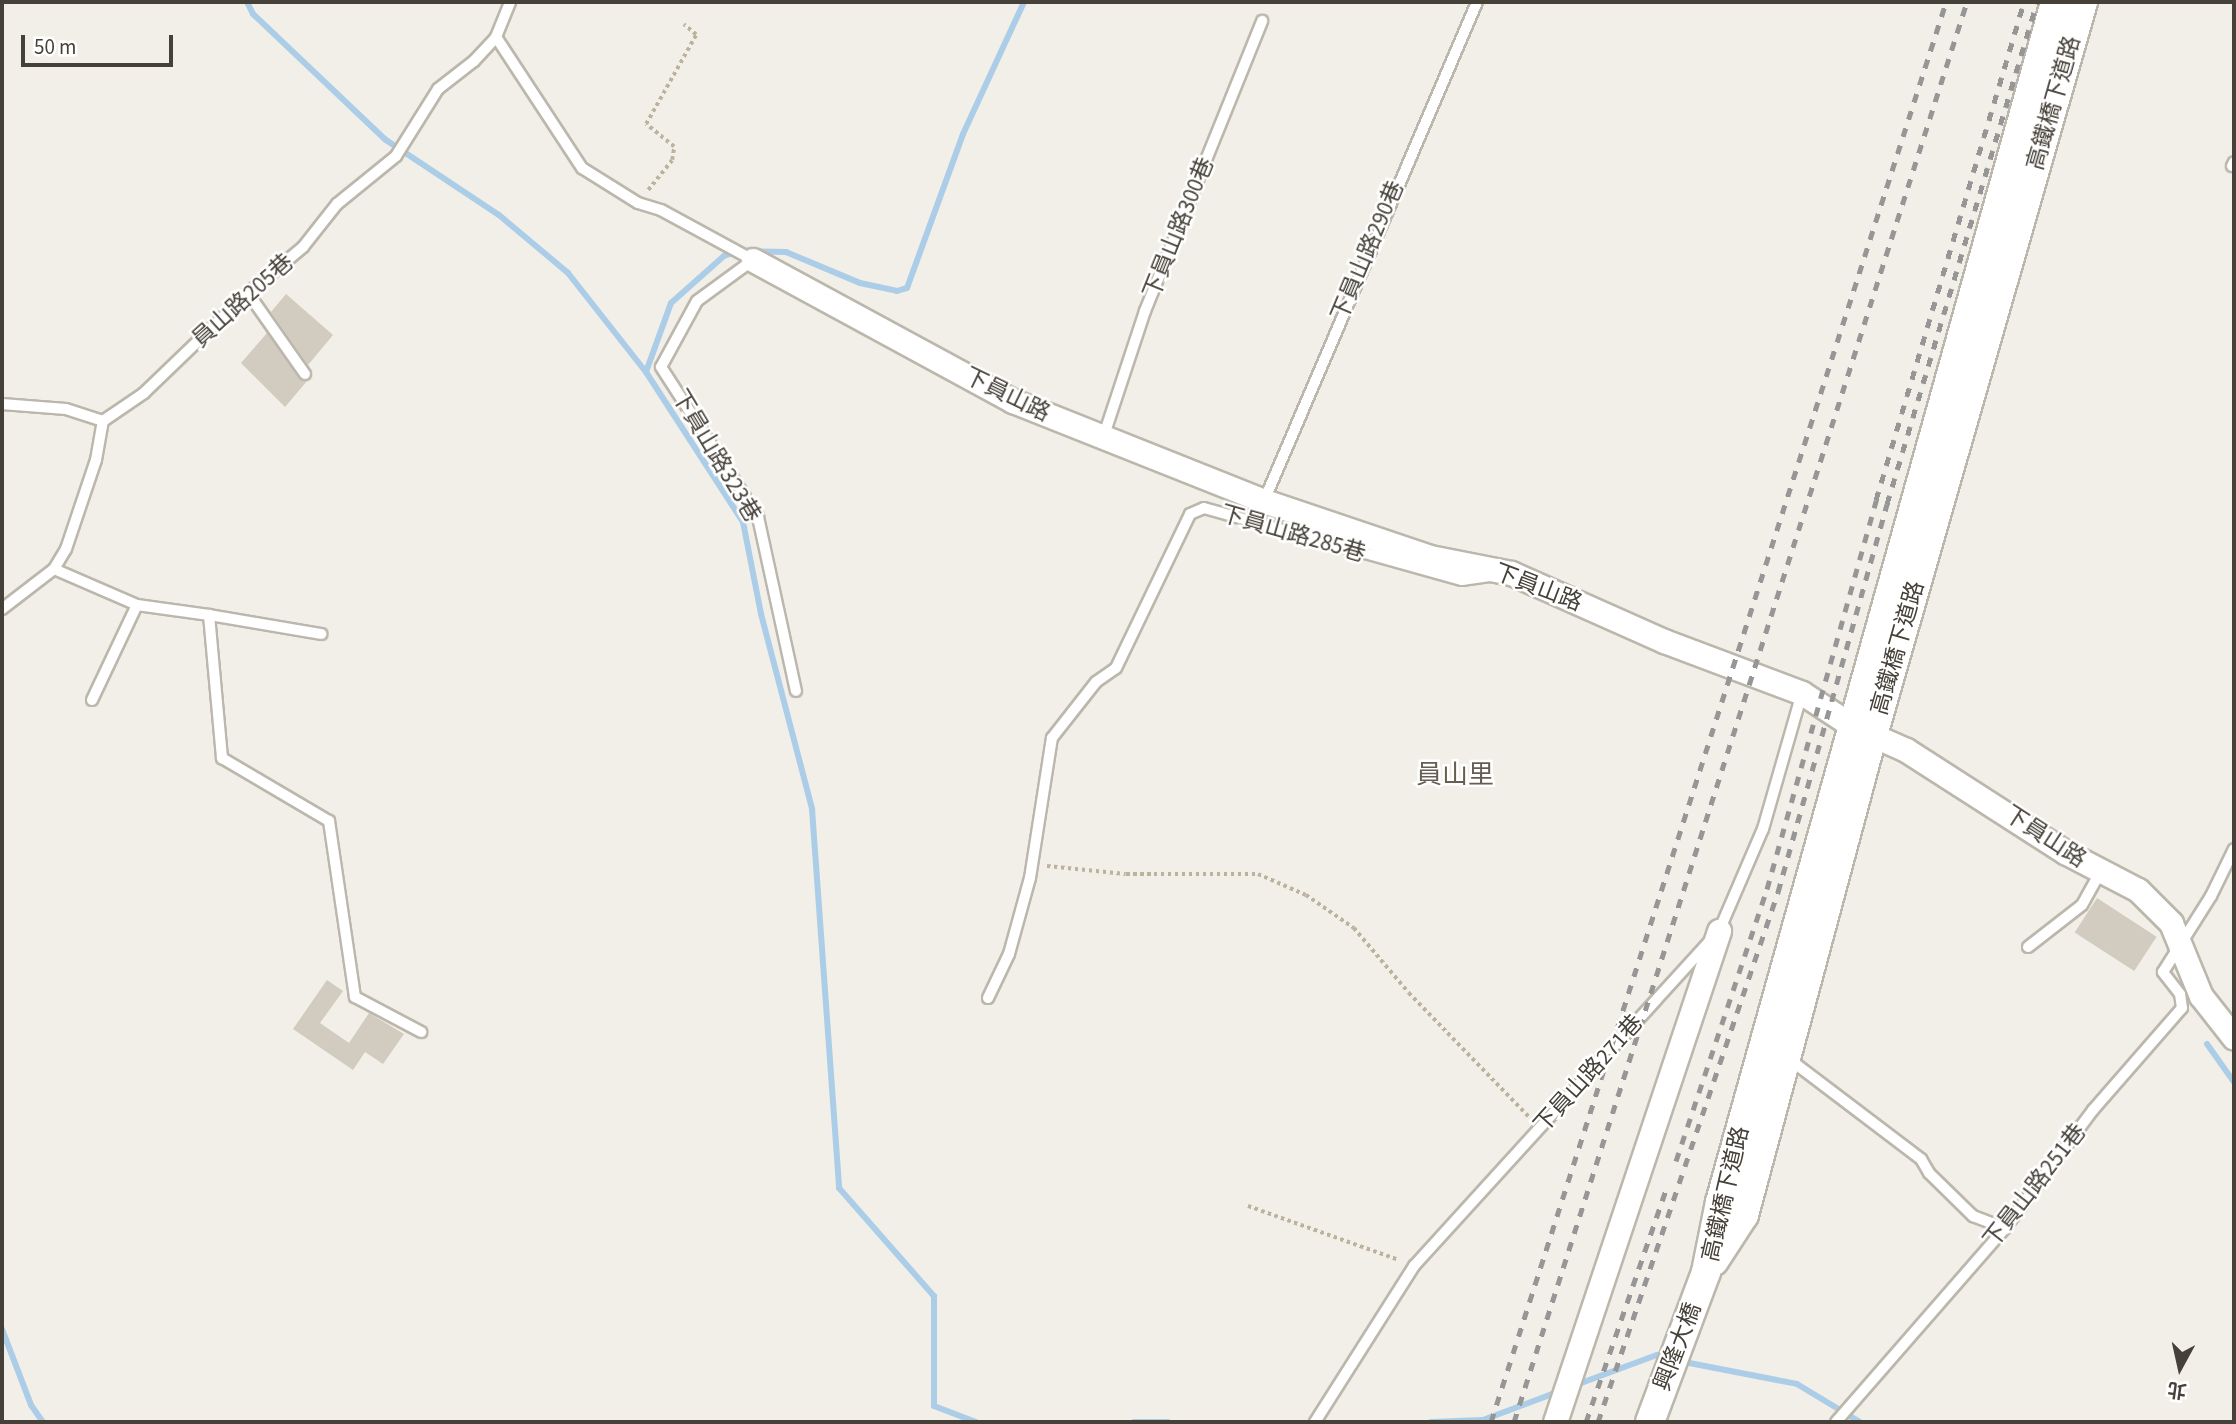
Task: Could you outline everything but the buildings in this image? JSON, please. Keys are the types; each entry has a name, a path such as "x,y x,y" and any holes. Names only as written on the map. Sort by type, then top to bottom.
{"street":[{"name":"高鐵橋下道路","path":"1706,1272 1744,1214 1863,731 2055,2"},
{"name":"高鐵橋下道路","path":"1863,731 2083,2"},
{"name":"下員山路","path":"753,260 1013,401 1264,501 1430,557 1511,573 1664,641 1802,693 1863,731 1981,795 2100,872 2147,898 2171,923 2201,996 2234,1038"},
{"path":"1555,1422 1719,931"},
{"name":"興隆大橋","path":"1650,1422 1706,1272"}],"lane":[{"name":"員山路205巷","path":"103,421 144,393 248,293 303,247 338,204 396,156 438,89 496,37 510,2"},
{"name":"下員山路290巷","path":"1264,501 1476,2"},
{"name":"下員山路300巷","path":"1103,438 1145,311 1262,21"},
{"path":"496,37 582,168 638,203 661,210 753,260"},
{"name":"下員山路323巷","path":"753,260 696,301 661,367 758,517 796,691"},
{"path":"248,293 305,374"},
{"path":"2,404 66,409 103,421 79,512 54,569 2,608"},
{"name":"下員山路285巷","path":"988,998 1009,954 1031,865 1052,738 1096,682 1116,668 1190,514 1204,508 1462,580 1511,573"},
{"path":"54,569 137,606 321,634"},
{"path":"92,700 137,606"},
{"path":"209,615 222,758 329,821 355,997 421,1032"},
{"name":"下員山路271巷","path":"1315,1422 1414,1266 1719,931 1763,828 1802,693"},
{"path":"2180,941 2211,896 2234,849"},
{"path":"2028,947 2082,905 2100,872"},
{"name":"下員山路251巷","path":"1838,1421 2005,1228 2093,1110 2182,1008 2180,994 2163,972 2180,941"},
{"path":"1797,1065 1922,1159 1929,1173 1973,1216 2005,1228"}],"path":[{"path":"638,203 672,160 674,147 646,124 696,35 684,25"},
{"path":"1031,865 1126,874 1258,874 1306,895 1354,928 1409,993 1540,1128"},
{"path":"1248,1206 1414,1266"}],"waterway":[{"path":"247,2 253,14 386,140 499,215 568,273 646,372 743,522 761,614 812,809 839,1188 934,1296 934,1406 976,1422"},
{"path":"646,372 671,303 724,256 738,251 786,252 860,283 897,291 907,288 963,134 1024,2"},
{"path":"2207,1044 2234,1082"},
{"path":"2,1329 31,1405 43,1422"},
{"path":"1573,1386 1657,1355 1665,1357"},
{"path":"1679,1361 1797,1384 1860,1422"},
{"path":"1431,1422 1483,1420 1560,1391"},
{"path":"1134,1422 1168,1422"}],"railway":[{"path":"1491,1422 1946,2"},
{"path":"1514,1422 1967,2"},
{"path":"1676,1161 1767,889 1876,500 2024,2"},
{"path":"1598,1422 1778,892 1887,504 2037,2"},
{"path":"1586,1422 1667,1187"}],"district":[{"name":"員山里","path":"1455,775"}]}
